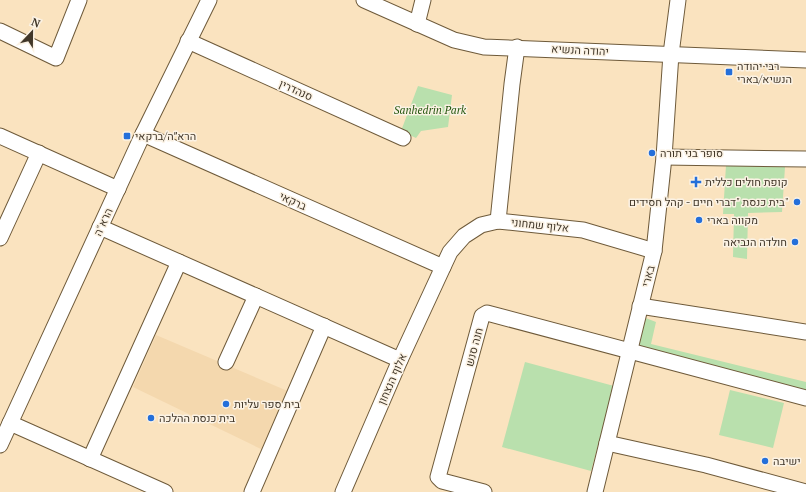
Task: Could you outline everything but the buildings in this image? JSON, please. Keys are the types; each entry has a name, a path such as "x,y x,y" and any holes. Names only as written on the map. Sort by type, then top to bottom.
{"street":[{"path":"0,31 56,58 79,0"},
{"name":"הרא\"ה","path":"0,445 100,227 209,0"},
{"name":"יהודה הנשיא","path":"364,0 454,40 484,47 517,47 806,60"},
{"path":"417,24 423,0"},
{"name":"בארי","path":"595,492 654,252 664,157 671,54 678,0"},
{"name":"סנהדרין","path":"188,41 403,138"},
{"path":"498,221 517,47"},
{"name":"ברקאי","path":"144,134 443,268"},
{"path":"0,136 118,189"},
{"path":"0,238 39,153"},
{"path":"664,157 806,159"},
{"name":"אלוף שמחוני","path":"443,268 450,252 464,236 481,225 498,221 583,230 654,252"},
{"path":"100,227 400,360"},
{"path":"90,459 179,262"},
{"name":"אלוף הנצחון","path":"343,492 400,360 443,268"},
{"path":"226,362 256,296"},
{"path":"640,306 806,332"},
{"name":"חנה סנש","path":"484,492 442,481 438,477 482,316 487,313 629,351"},
{"path":"252,492 324,326"},
{"path":"629,351 806,398"},
{"path":"10,423 165,492"},
{"path":"607,444 706,465 806,492"}],"shaded area":[{"name":"בית ספר עליות","path":"156,335 290,392 263,450 133,387"}],"green space":[{"name":"Sanhedrin Park","path":"418,86 452,95 448,127 421,131 416,138 401,131"},
{"path":"726,165 785,167 782,212 748,213 747,259 733,257 734,214 723,214"},
{"path":"643,317 656,322 651,344 806,382 806,394 636,350"},
{"path":"525,362 614,386 591,471 502,447"},
{"path":"730,390 784,403 773,448 719,435"}],"place":[{"name":"רבי יהודה הנשיא/בארי","path":"729,72"},
{"name":"הרא״ה/ברקאי","path":"127,136"},
{"name":"סופר בני תורה","path":"652,153"},
{"name":"קופת חולים כללית","path":"696,182"},
{"name":"בית כנסת \"דברי חיים - קהל חסידים\"","path":"797,202"},
{"name":"מקווה בארי","path":"699,220"},
{"name":"חולדה הנביאה","path":"795,242"},
{"name":"בית ספר עליות","path":"226,404"},
{"name":"בית כנסת ההלכה","path":"151,418"},
{"name":"ישיבה","path":"765,461"}]}
